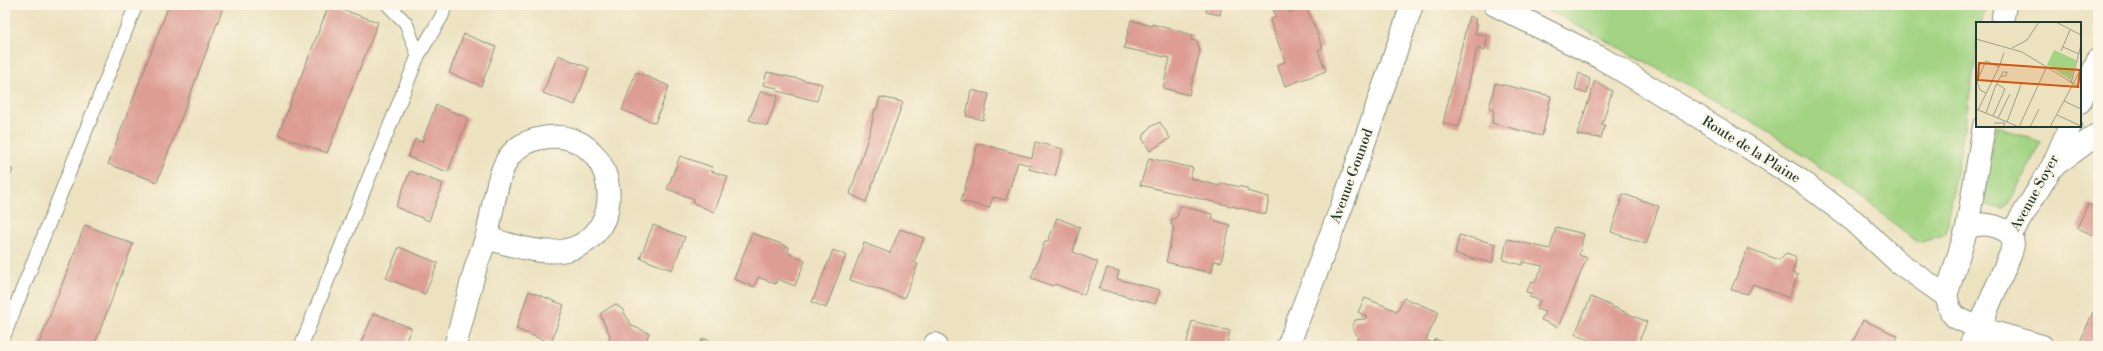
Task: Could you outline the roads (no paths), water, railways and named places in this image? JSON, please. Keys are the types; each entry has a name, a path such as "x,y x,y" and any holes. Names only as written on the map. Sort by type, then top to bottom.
{"street":[{"name":"Avenue Gounod","path":"1288,346 1346,195 1412,5"},
{"name":"Route de la Plaine","path":"1495,5 1601,58 1738,141 1806,185 1854,221 1898,262 1946,296"},
{"path":"2002,22 2005,5"},
{"path":"2081,100 2098,60"},
{"path":"1984,127 1967,228 1946,296 1951,312 1974,337 2042,346"},
{"name":"Avenue Soyer","path":"1974,337 2011,253 2013,244 2011,234 2052,167 2070,127"},
{"path":"2052,167 2098,134"},
{"path":"455,346 475,268 486,238 502,171 508,157 516,150 535,139 559,137 582,144 598,159 609,183 610,197 604,219 596,232 587,240 569,249 549,251 486,238"},
{"path":"1967,228 1977,224 1987,224 2001,227 2011,234"}],"lane":[{"path":"5,332 136,5"},
{"path":"388,5 406,23 418,56"},
{"path":"301,346 418,56 442,16 445,5"}]}
